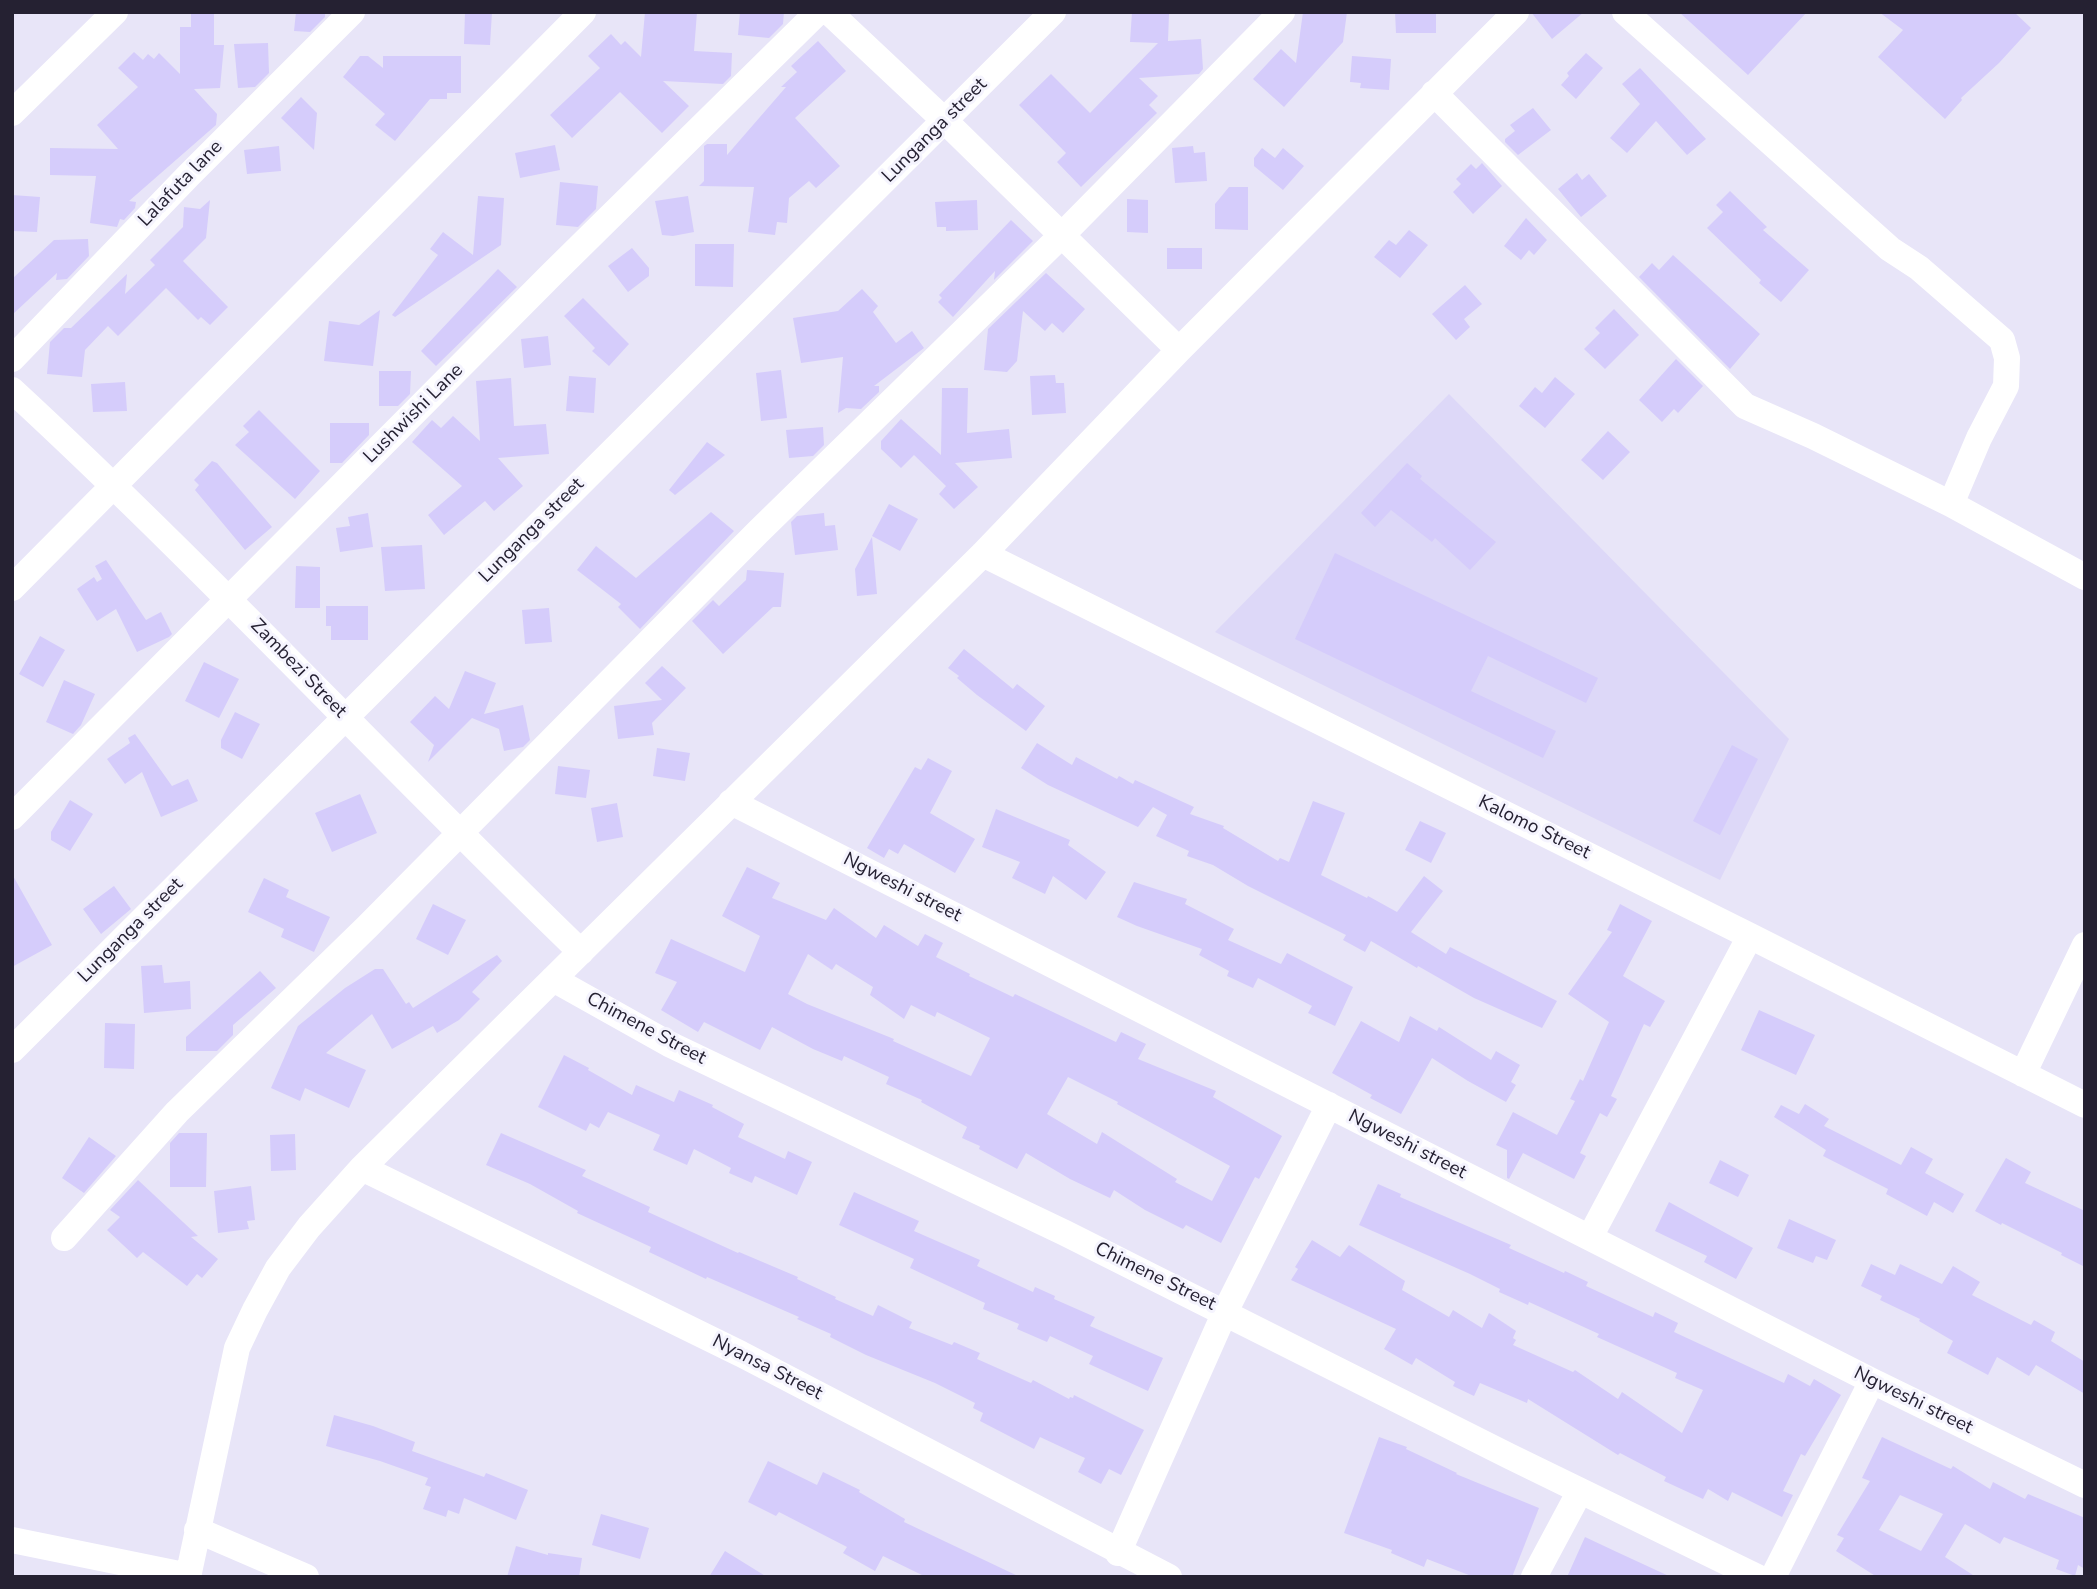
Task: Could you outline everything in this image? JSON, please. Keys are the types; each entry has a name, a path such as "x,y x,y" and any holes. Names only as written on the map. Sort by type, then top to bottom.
{"street":[{"path":"12,113 115,12"},
{"name":"Lalafuta lane","path":"12,359 189,175 352,12"},
{"path":"12,588 583,12"},
{"name":"Lushwishi Lane","path":"12,817 552,274 818,12"},
{"path":"829,12 945,121 1179,350"},
{"name":"Lunganga street","path":"12,1050 1053,12"},
{"path":"64,1238 177,1112 460,835 758,532 1060,236 1282,12"},
{"path":"12,1540 189,1576 237,1348 278,1268 309,1227 362,1168 983,554 1179,350 1516,12"},
{"path":"1625,12 1890,249 1919,268 2002,340 2007,358 2006,386 1979,438 1951,504"},
{"path":"1434,93 1745,406 1813,436 1951,504 2085,577"},
{"name":"Zambezi Street","path":"12,390 115,485 460,835 581,952"},
{"name":"Kalomo Street","path":"983,554 2085,1105"},
{"name":"Ngweshi street","path":"731,802 1872,1381 2085,1485"},
{"path":"1590,1237 1750,936"},
{"path":"2023,1074 2085,945"},
{"name":"Chimene Street","path":"553,979 669,1044 1225,1311 1580,1491 1757,1577"},
{"path":"1118,1553 1225,1311 1329,1105"},
{"name":"Nyansa Street","path":"362,1168 741,1354 1168,1577"},
{"path":"1773,1577 1872,1381"},
{"path":"1534,1577 1580,1491"},
{"path":"197,1530 306,1577"}],"shaded area":[{"path":"1449,394 1789,739 1720,880 1215,632"}],"building":[{"path":"191,12 214,12 214,45 224,45 220,88 194,89 217,114 216,125 129,201 136,202 135,208 124,220 120,219 117,227 90,223 96,176 50,175 50,148 118,149 97,125 138,87 118,68 134,52 143,60 148,54 154,59 159,53 180,74 180,27 191,27"},
{"path":"296,12 325,12 325,17 310,32 294,31"},
{"path":"465,12 492,12 490,45 464,44"},
{"path":"645,12 697,12 694,51 732,53 731,76 723,84 663,81 689,106 662,133 620,92 572,138 550,115 600,68 588,56 611,34 621,45 625,41 641,57"},
{"path":"740,12 784,12 783,24 769,38 738,35"},
{"path":"1132,12 1169,14 1168,41 1201,39 1203,69 1199,74 1139,78 1158,96 1149,105 1157,113 1081,187 1057,162 1066,153 1019,105 1051,74 1090,113 1158,43 1130,42"},
{"path":"1303,12 1347,12 1343,42 1284,107 1253,79 1281,49 1296,63"},
{"path":"1395,12 1436,12 1436,33 1396,33"},
{"path":"1531,12 1584,12 1552,39"},
{"path":"1679,12 1807,12 1748,75"},
{"path":"1879,12 2014,12 2031,28 1999,63 1961,98 1945,119 1878,57 1903,30"},
{"path":"818,41 846,71 795,118 840,166 816,188 809,181 789,198 787,223 777,222 775,235 748,232 754,187 699,186 704,181 704,146 727,144 727,155 786,87 781,87 797,72 791,66"},
{"path":"268,43 269,73 255,87 238,88 234,44"},
{"path":"1586,53 1603,68 1576,99 1561,85 1569,76 1567,73"},
{"path":"360,56 368,56 383,68 383,56 461,56 461,93 447,93 447,99 430,99 395,141 375,125 385,114 343,77"},
{"path":"1352,56 1391,59 1389,90 1360,88 1361,83 1350,82"},
{"path":"1640,68 1706,139 1687,155 1656,121 1627,153 1610,138 1640,104 1622,84"},
{"path":"301,97 317,113 314,150 281,118"},
{"path":"1533,108 1551,130 1518,155 1505,139 1515,131 1510,125"},
{"path":"555,145 560,170 520,178 515,153"},
{"path":"279,146 281,171 247,174 244,150"},
{"path":"1193,146 1194,153 1205,152 1207,181 1175,183 1172,148"},
{"path":"1262,148 1275,158 1283,148 1304,166 1283,190 1254,166 1254,158"},
{"path":"1482,163 1502,186 1473,214 1453,192 1461,184 1456,179 1471,164 1476,169"},
{"path":"1577,173 1582,180 1589,174 1607,196 1581,217 1558,189"},
{"path":"560,182 598,186 596,209 578,227 556,225"},
{"path":"1229,187 1248,187 1248,230 1215,229 1215,204"},
{"path":"1730,191 1767,227 1763,230 1809,270 1781,302 1759,283 1761,280 1707,228 1723,212 1716,205"},
{"path":"12,195 40,197 37,232 12,231"},
{"path":"478,196 504,198 501,245 395,317 392,315 438,255 430,249 443,232 473,255"},
{"path":"688,196 694,232 662,235 655,201"},
{"path":"1127,199 1148,200 1148,233 1127,232"},
{"path":"210,200 206,238 183,261 228,307 210,325 201,317 198,320 166,288 118,336 108,326 85,350 82,377 47,374 50,342 64,328 71,328 127,274 125,294 155,265 150,260 183,227 184,207 200,209"},
{"path":"977,200 978,230 946,231 946,227 937,227 935,202"},
{"path":"1526,218 1547,240 1534,255 1529,250 1521,260 1504,246"},
{"path":"1011,220 1033,241 994,280 995,271 953,317 938,302 942,298 939,295"},
{"path":"1409,230 1428,245 1400,278 1374,257 1389,240 1396,245"},
{"path":"88,239 89,256 67,279 56,280 57,273 12,315 12,279 54,240"},
{"path":"695,244 734,244 733,287 695,286"},
{"path":"632,248 649,268 649,276 628,292 608,266"},
{"path":"1167,248 1202,248 1202,269 1167,269"},
{"path":"1673,255 1760,334 1730,369 1639,277 1652,263 1659,270"},
{"path":"498,269 517,287 436,366 421,351"},
{"path":"1046,273 1085,309 1063,333 1052,323 1045,331 1023,311 1017,361 1007,372 984,370 988,329"},
{"path":"1465,285 1482,304 1464,319 1470,327 1456,340 1432,314"},
{"path":"862,289 878,306 873,312 896,343 912,331 924,348 874,386 879,386 879,392 861,409 846,408 838,413 843,357 801,363 793,318 838,311"},
{"path":"583,298 629,344 609,366 592,351 595,348 564,316"},
{"path":"1614,309 1639,335 1605,369 1584,349 1600,333 1595,328"},
{"path":"380,310 373,366 324,361 329,321 359,325"},
{"path":"548,336 551,365 524,368 521,339"},
{"path":"1676,359 1703,386 1678,413 1674,409 1662,422 1639,400"},
{"path":"781,370 787,418 761,421 756,373"},
{"path":"379,371 411,371 410,394 398,406 379,406"},
{"path":"1055,375 1056,383 1064,383 1066,413 1032,415 1030,376"},
{"path":"569,376 596,378 594,413 566,411"},
{"path":"1555,377 1575,394 1545,428 1519,406 1535,387 1542,393"},
{"path":"511,378 514,426 546,424 549,454 498,458 523,486 494,511 485,501 444,535 428,515 462,486 412,442 432,420 441,428 453,416 480,441 476,381"},
{"path":"125,382 127,411 93,412 91,384"},
{"path":"942,388 968,388 967,433 1009,429 1012,458 955,463 978,487 954,509 939,494 946,486 914,455 901,468 881,449 881,441 901,419 941,455"},
{"path":"259,410 320,471 295,499 235,445 249,432 243,426"},
{"path":"330,423 369,423 369,435 342,463 330,463"},
{"path":"823,427 824,445 813,456 789,458 786,430"},
{"path":"1608,431 1630,452 1603,480 1581,460"},
{"path":"707,442 725,455 675,495 669,490"},
{"path":"212,461 217,463 272,527 245,550 195,490 199,485 194,480"},
{"path":"1407,463 1422,476 1420,479 1496,542 1470,570 1435,538 1432,542 1391,510 1375,527 1361,513"},
{"path":"889,504 918,519 900,551 872,536"},
{"path":"711,512 734,531 640,629 618,607 621,604 577,570 596,546 636,578"},
{"path":"368,513 373,547 340,552 336,528 350,526 348,517"},
{"path":"824,513 825,526 835,525 838,550 795,555 791,522 797,516"},
{"path":"872,537 877,594 857,596 855,569"},
{"path":"422,545 425,589 385,591 381,547"},
{"path":"1335,553 1598,678 1586,703 1488,656 1471,691 1556,731 1543,758 1295,639"},
{"path":"106,560 146,620 161,612 172,634 169,637 137,652 116,609 97,621 77,589 94,577 97,582 102,579 95,566"},
{"path":"296,566 320,567 320,608 295,608"},
{"path":"747,570 784,573 781,607 773,607 723,654 692,621 713,600 719,606 746,580"},
{"path":"326,606 368,606 368,640 331,640 331,626 326,626"},
{"path":"549,608 552,642 525,644 522,610"},
{"path":"40,636 65,650 43,687 19,674"},
{"path":"964,649 1013,689 1017,684 1045,706 1026,731 977,695 948,668"},
{"path":"204,662 239,679 219,718 185,701"},
{"path":"662,666 686,688 652,723 654,735 618,739 614,706 662,700 645,683"},
{"path":"465,671 496,683 484,714 523,705 530,740 523,747 504,751 499,729 472,718 428,762 434,745 410,722 435,696 449,709"},
{"path":"64,680 95,694 81,725 73,734 46,722"},
{"path":"235,712 260,724 242,759 221,748 221,740"},
{"path":"135,734 172,786 188,779 198,801 161,817 142,772 125,784 107,759 130,743 128,738"},
{"path":"1037,743 1072,765 1076,757 1117,779 1119,776 1133,784 1135,780 1194,807 1190,814 1224,826 1223,828 1278,861 1280,858 1289,862 1313,801 1345,813 1321,875 1397,912 1424,876 1443,891 1411,932 1446,954 1450,947 1557,1001 1542,1028 1474,998 1371,941 1365,952 1343,940 1346,935 1248,886 1213,865 1187,856 1189,851 1156,836 1167,815 1153,807 1138,827 1048,785 1021,768"},
{"path":"1732,745 1758,759 1720,835 1693,821"},
{"path":"657,748 690,753 685,781 653,776"},
{"path":"928,758 952,771 930,813 975,839 955,873 904,844 898,854 889,849 884,858 867,848 915,767 921,770"},
{"path":"558,766 590,770 586,798 555,794"},
{"path":"360,794 377,833 332,852 315,813"},
{"path":"70,800 93,814 70,851 51,840 51,832"},
{"path":"617,803 623,837 597,842 591,808"},
{"path":"996,809 1070,840 1068,845 1106,872 1086,900 1053,876 1045,894 1012,878 1020,862 982,847"},
{"path":"1420,821 1446,833 1431,863 1405,850"},
{"path":"747,867 780,883 772,898 826,920 834,908 876,938 884,925 918,946 925,934 943,943 936,957 970,974 969,976 1013,997 1015,994 1116,1042 1121,1032 1146,1044 1138,1059 1216,1091 1213,1097 1282,1136 1259,1179 1255,1177 1221,1243 1186,1225 1183,1229 1145,1210 1114,1190 1110,1198 1070,1179 1026,1153 1017,1169 962,1138 967,1127 921,1102 922,1100 886,1084 889,1077 844,1056 842,1061 772,1027 760,1050 704,1022 698,1032 661,1010 677,982 655,973 671,939 745,972 760,936 722,916","holes":["808,954 832,970 836,964 873,987 870,995 904,1019 911,1005 935,1017 937,1012 990,1038 971,1076 893,1041 894,1039 788,994","1068,1077 1118,1102 1117,1104 1230,1166 1212,1201 1175,1182 1177,1179 1102,1132 1097,1144 1047,1114"]},
{"path":"12,874 52,945 12,967"},
{"path":"264,878 289,890 286,897 330,917 314,952 281,937 284,929 248,912"},
{"path":"1134,882 1187,899 1185,904 1234,929 1228,940 1281,964 1287,953 1353,987 1335,1026 1308,1013 1312,1006 1258,978 1253,988 1227,976 1229,971 1199,955 1202,949 1117,917"},
{"path":"114,886 131,909 101,934 83,909"},
{"path":"433,904 466,920 448,955 416,939"},
{"path":"1620,904 1652,921 1623,976 1665,1001 1650,1027 1644,1024 1611,1096 1617,1099 1607,1117 1600,1113 1580,1153 1586,1156 1574,1179 1523,1153 1509,1179 1507,1150 1496,1145 1513,1112 1557,1135 1575,1101 1570,1099 1580,1079 1583,1081 1609,1022 1568,994 1612,932 1607,930"},
{"path":"497,955 502,961 472,992 480,999 459,1020 437,1033 433,1026 392,1049 372,1014 326,1053 366,1070 349,1108 305,1088 300,1101 271,1088 298,1026 345,988 375,969 383,969 406,1004 409,1002 413,1008"},
{"path":"162,965 164,983 190,981 191,1009 144,1013 141,966"},
{"path":"260,971 276,988 233,1025 233,1035 217,1051 186,1051 186,1037"},
{"path":"1759,1010 1815,1035 1796,1075 1741,1050"},
{"path":"1410,1016 1437,1031 1439,1027 1491,1060 1496,1051 1520,1065 1511,1082 1516,1085 1506,1102 1432,1058 1401,1114 1332,1073 1361,1021 1399,1042"},
{"path":"105,1023 135,1024 134,1069 104,1068"},
{"path":"564,1055 632,1095 636,1085 674,1102 679,1090 713,1105 712,1107 744,1124 738,1137 785,1159 788,1151 812,1162 797,1195 755,1176 752,1183 729,1173 731,1168 694,1149 687,1165 653,1150 660,1135 608,1112 599,1128 590,1123 586,1131 538,1107"},
{"path":"1805,1104 1829,1119 1824,1126 1901,1165 1911,1147 1933,1159 1925,1173 1964,1194 1953,1213 1934,1202 1927,1216 1886,1194 1888,1189 1823,1156 1826,1150 1774,1117 1781,1105 1799,1114"},
{"path":"179,1133 207,1133 206,1187 170,1187 170,1143"},
{"path":"501,1133 586,1170 582,1176 650,1207 648,1212 798,1277 797,1279 836,1297 835,1299 873,1316 878,1305 912,1322 909,1328 980,1353 977,1359 1031,1383 1033,1380 1069,1399 1074,1395 1144,1430 1121,1475 1109,1469 1101,1484 1078,1472 1085,1458 1040,1437 1034,1449 980,1421 983,1413 973,1408 975,1403 935,1383 866,1355 830,1337 831,1334 797,1319 799,1317 707,1277 706,1279 649,1252 651,1247 577,1213 578,1211 530,1184 486,1165"},
{"path":"295,1134 296,1170 271,1171 270,1135"},
{"path":"89,1137 116,1156 84,1193 62,1178"},
{"path":"2006,1158 2031,1172 2025,1183 2085,1211 2085,1267 1975,1211"},
{"path":"1720,1160 1749,1175 1738,1197 1709,1183"},
{"path":"138,1180 198,1236 191,1237 218,1259 202,1278 197,1274 187,1286 143,1252 137,1258 107,1230 120,1217 110,1210"},
{"path":"1378,1184 1401,1194 1400,1197 1511,1245 1509,1248 1588,1282 1586,1286 1653,1317 1655,1312 1678,1323 1674,1332 1784,1383 1788,1374 1810,1386 1814,1379 1841,1395 1805,1456 1801,1454 1783,1491 1793,1495 1782,1517 1732,1492 1728,1501 1708,1489 1703,1499 1664,1481 1666,1477 1620,1453 1618,1455 1528,1399 1527,1403 1480,1383 1474,1396 1453,1386 1455,1382 1416,1358 1412,1365 1384,1349 1396,1329 1291,1280 1298,1269 1295,1267 1312,1240 1340,1257 1349,1245 1405,1281 1402,1290 1449,1317 1453,1310 1482,1328 1489,1313 1516,1331 1513,1345 1573,1372 1575,1370 1618,1399 1622,1392 1682,1433 1703,1390 1675,1378 1677,1373 1597,1337 1599,1334 1529,1302 1528,1305 1499,1292 1500,1289 1470,1274 1359,1225"},
{"path":"251,1186 255,1220 247,1221 249,1229 218,1233 214,1191"},
{"path":"854,1192 919,1221 914,1231 980,1260 977,1266 1033,1292 1035,1287 1055,1296 1054,1299 1095,1317 1090,1326 1163,1358 1148,1391 1089,1364 1093,1356 1050,1336 1047,1342 1017,1329 1019,1324 983,1309 985,1303 910,1268 914,1259 839,1225"},
{"path":"1669,1202 1753,1248 1736,1279 1704,1262 1707,1256 1655,1231"},
{"path":"1789,1219 1836,1240 1827,1260 1816,1256 1813,1263 1777,1248"},
{"path":"1871,1264 1895,1275 1900,1264 1942,1284 1953,1266 1980,1282 1972,1295 2031,1325 2034,1320 2055,1332 2051,1341 2085,1362 2085,1394 2036,1365 2029,1376 1997,1357 1988,1375 1947,1353 1953,1341 1919,1321 1920,1319 1880,1300 1882,1296 1861,1286"},
{"path":"334,1415 415,1442 412,1451 484,1477 486,1473 528,1490 516,1520 464,1498 459,1514 448,1510 446,1517 423,1509 431,1487 425,1485 428,1478 326,1446"},
{"path":"1379,1437 1407,1447 1406,1449 1456,1474 1539,1508 1512,1577 1474,1577 1427,1559 1424,1567 1391,1553 1392,1550 1344,1533"},
{"path":"1882,1437 1951,1469 1953,1466 1990,1489 1993,1482 2025,1499 2028,1494 2085,1518 2085,1569 2078,1565 2075,1576 2056,1569 2059,1560 2004,1537 2000,1544 1965,1524 1945,1557 1976,1577 1877,1577 1836,1551 1844,1538 1837,1535 1870,1481 1862,1478","holes":["1900,1495 1943,1514 1921,1551 1879,1530"]},
{"path":"768,1461 817,1485 823,1472 860,1490 859,1492 905,1519 904,1522 1020,1577 926,1577 883,1556 875,1571 843,1553 847,1547 779,1512 776,1516 748,1502"},
{"path":"601,1514 649,1528 640,1559 592,1545"},
{"path":"1585,1537 1619,1553 1671,1577 1567,1577"},
{"path":"516,1546 548,1555 582,1558 579,1577 507,1577"},
{"path":"725,1551 767,1577 709,1577"}]}
